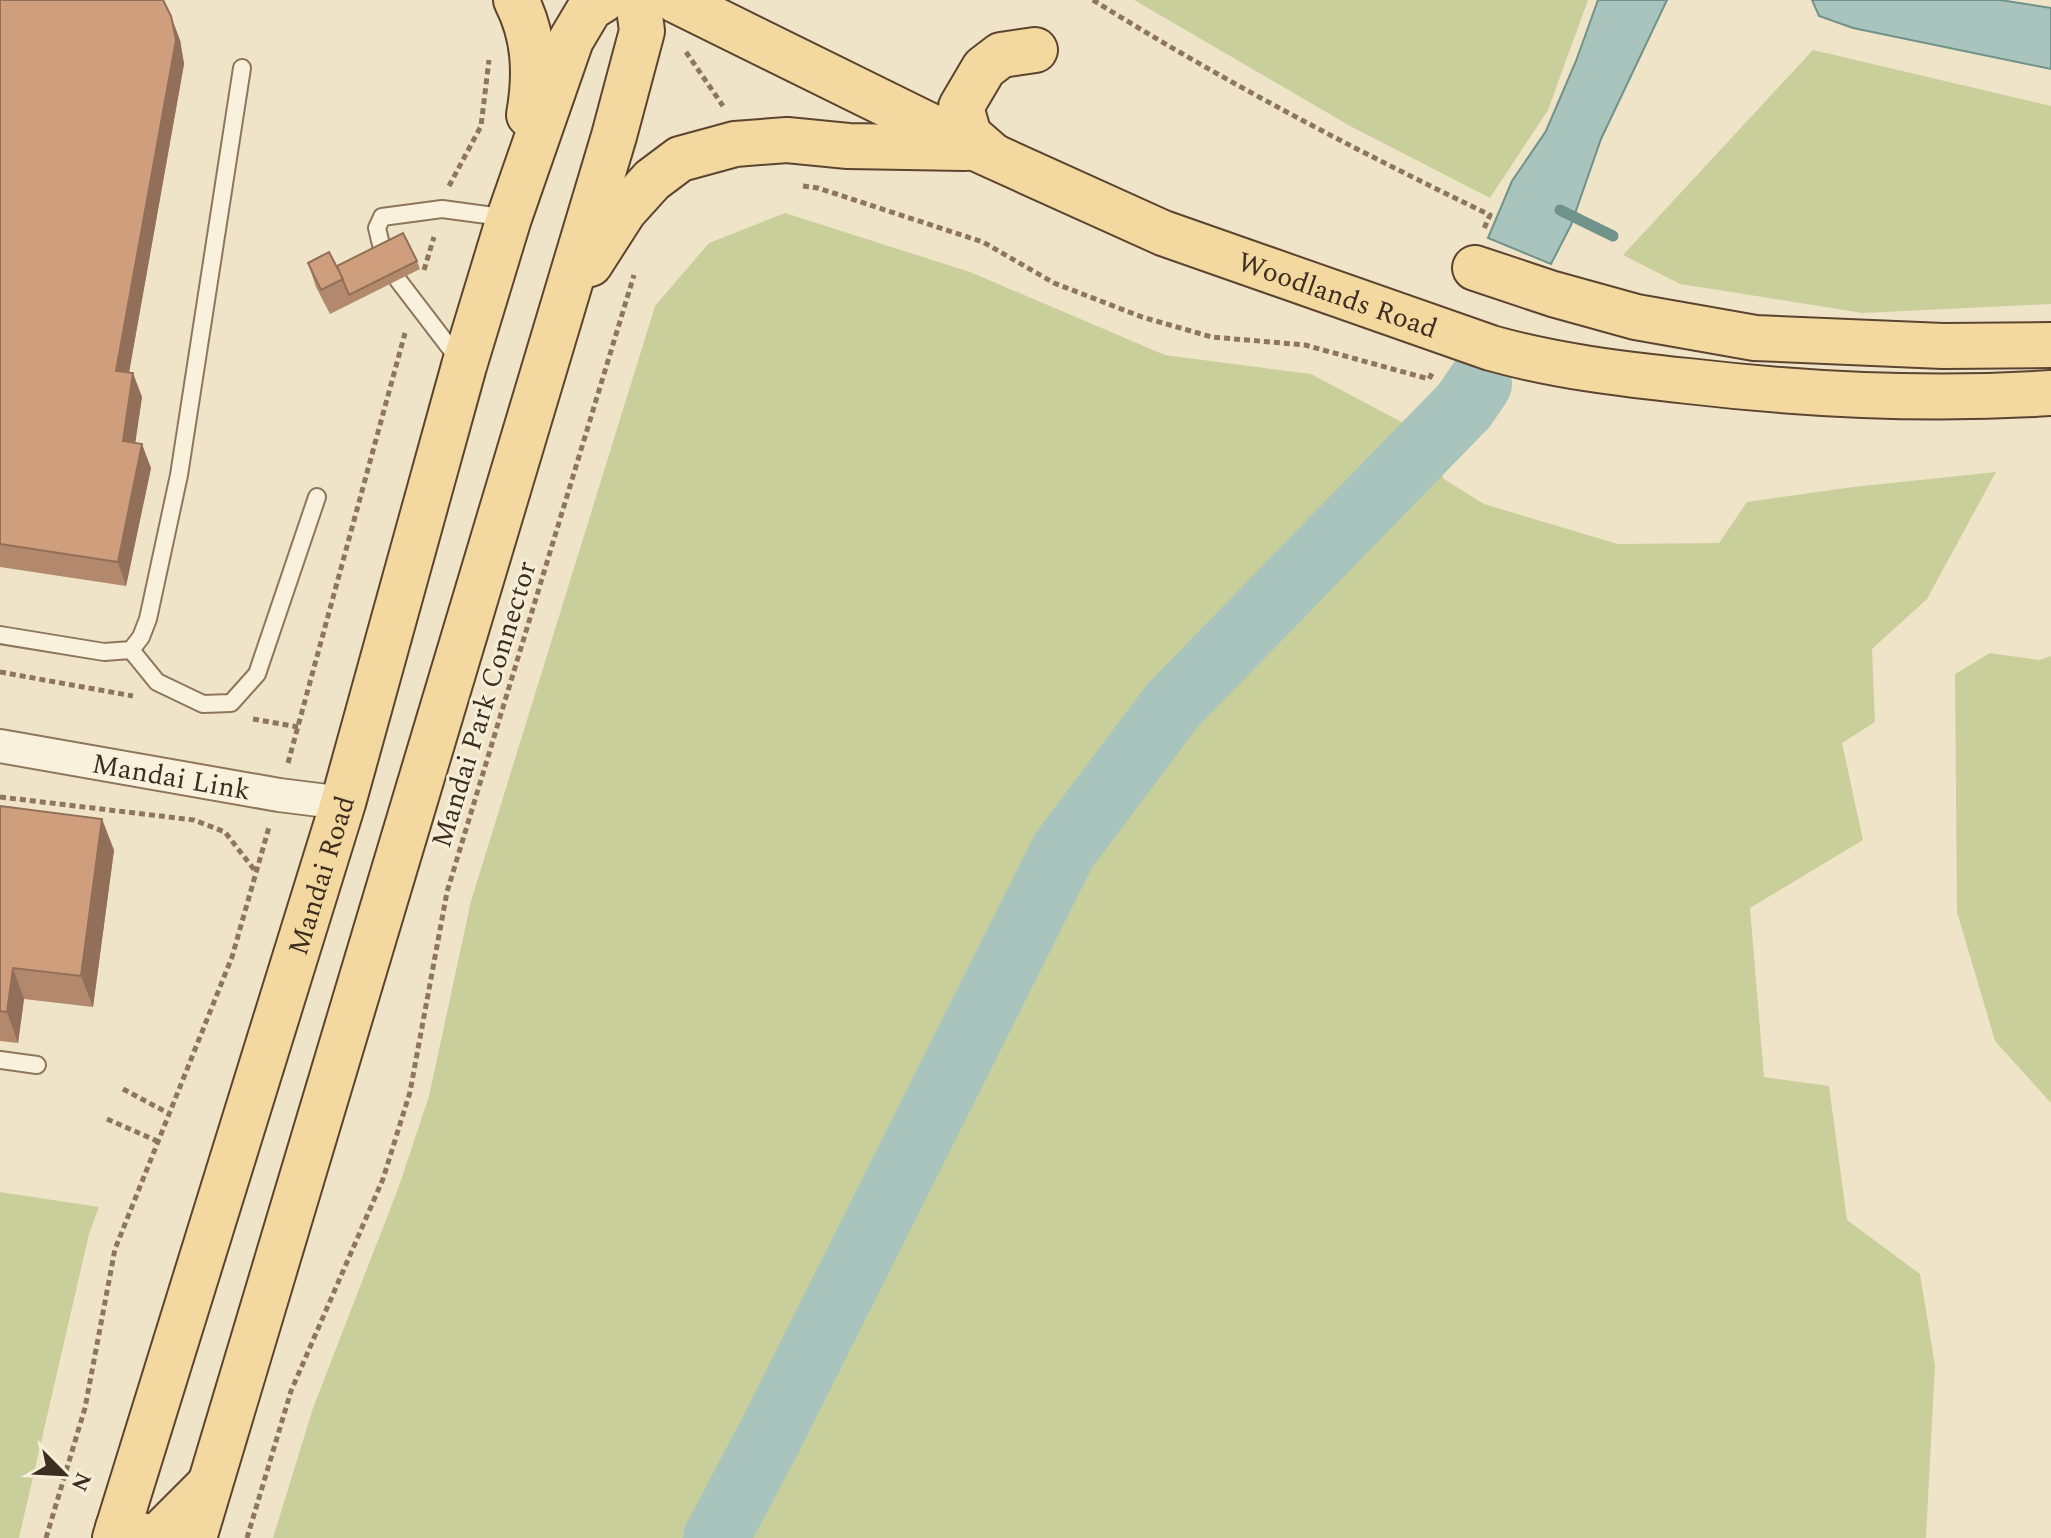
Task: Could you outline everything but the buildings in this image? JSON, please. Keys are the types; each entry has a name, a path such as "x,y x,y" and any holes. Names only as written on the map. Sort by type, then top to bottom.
{"main road":[{"path":"516,0 533,50"},
{"path":"510,213 534,85 530,0"},
{"path":"510,213 571,40 590,8 603,0"},
{"name":"Woodlands Road","path":"675,0 984,152 1163,233 1445,346 1615,374 1764,390 1848,395 2051,393"},
{"path":"194,1538 614,136 640,15"},
{"path":"984,152 969,135 961,107 984,68 1001,55 1035,50"},
{"path":"561,308 624,211 652,180 680,159 735,144 787,140 984,152"},
{"name":"Mandai Road","path":"116,1533 343,803 464,366 510,213"},
{"path":"1475,268 1636,317 1755,338 1943,346 2051,345"},
{"path":"116,1533 151,1538 161,1533 211,1484"}],"street":[{"name":"Mandai Link","path":"0,746 279,795 343,803"}],"lane":[{"path":"0,635 104,652 131,650 141,637 148,619 179,475 242,68"},
{"path":"383,253 377,228 382,217 442,209 510,213"},
{"path":"398,280 464,366"},
{"path":"131,650 157,682 203,704 231,703 257,674 317,497"},
{"path":"0,1060 37,1065"}],"path":[{"path":"1093,0 1387,166 1490,215"},
{"path":"640,15 683,47 722,102 735,144"},
{"path":"802,186 818,188 983,242 1054,283 1142,317 1212,337 1305,345 1429,379 1445,346"},
{"name":"Mandai Park Connector","path":"247,1538 291,1391 383,1179 410,1092 447,892 634,272"},
{"path":"0,797 194,820 225,832 256,872"},
{"path":"123,1089 168,1113"},
{"path":"107,1119 157,1141"}],"green space":[{"path":"1134,0 1588,0 1548,110 1490,198 1350,126"},
{"path":"1813,50 2051,106 2051,304 1863,313 1680,284 1623,255"},
{"path":"785,213 970,272 1165,355 1311,374 1409,426 1444,479 1484,504 1618,544 1719,543 1747,502 1996,472 1927,599 1872,649 1875,722 1842,743 1863,840 1750,908 1764,1077 1829,1086 1847,1220 1920,1274 1935,1365 1926,1538 273,1538 313,1408 399,1186 429,1096 471,901 655,306 709,243"},
{"path":"1990,653 2039,660 2051,656 2051,1103 1995,1041 1957,912 1955,674"},
{"path":"0,1192 99,1207 89,1234 19,1538 0,1538"}],"water":[{"path":"1598,0 1667,0 1601,139 1571,225 1551,264 1488,238 1512,181 1546,131"},
{"path":"1812,0 2000,0 2051,8 2051,69 1853,28 1819,16"}],"waterway":[{"path":"1560,210 1613,236"},
{"path":"716,1538 1064,850 1172,706 1464,406 1479,384"}]}
